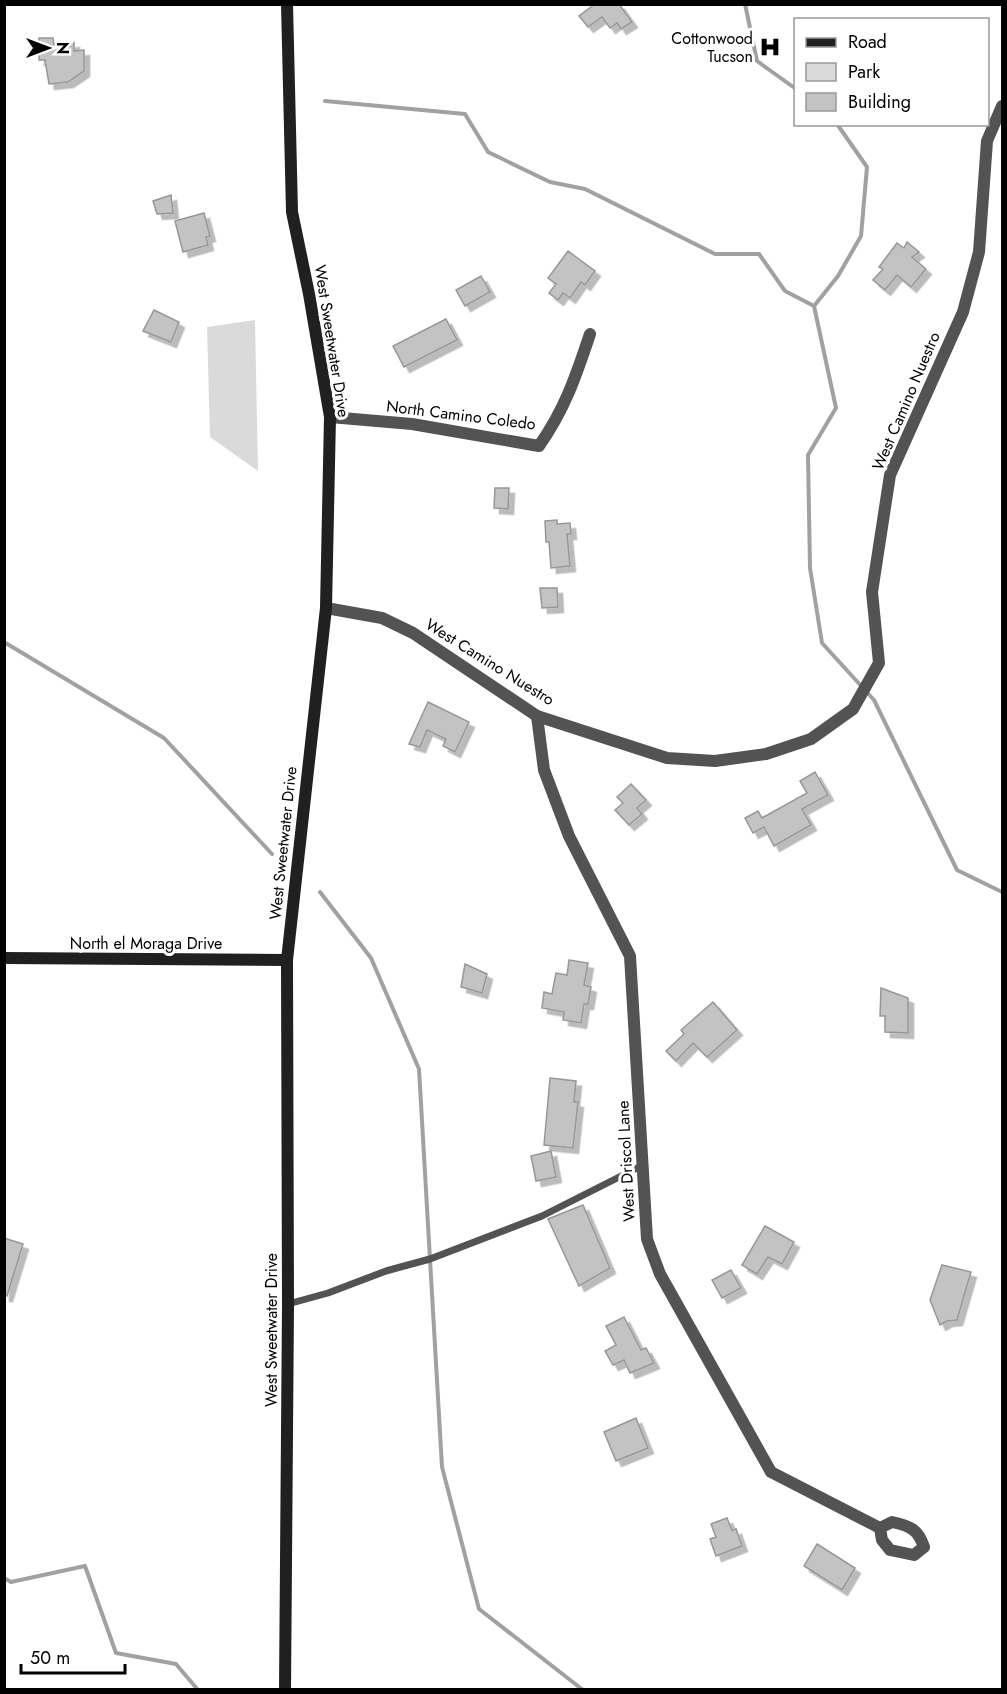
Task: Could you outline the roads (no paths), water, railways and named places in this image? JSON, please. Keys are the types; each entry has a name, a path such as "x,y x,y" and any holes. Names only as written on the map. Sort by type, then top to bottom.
{"street":[{"name":"West Sweetwater Drive","path":"285,1689 288,1304 287,960 326,608 330,417 292,212 287,4"},
{"name":"West Camino Nuestro","path":"326,608 382,618 413,633 537,716 667,758 715,761 766,754 811,739 853,709 879,663 872,592 890,475 963,312 979,252 987,141 1002,106"},
{"name":"North Camino Coledo","path":"330,417 411,424 538,446 553,426 572,388 590,334"},
{"name":"West Driscol Lane","path":"537,716 544,770 556,803 569,836 630,956 647,1239 660,1274 771,1472 880,1528"},
{"name":"North el Moraga Drive","path":"4,958 287,960"}],"lane":[{"path":"288,1304 328,1293 386,1271 430,1259 532,1220 643,1164"}],"waterway":[{"path":"745,4 757,61 794,88"},
{"path":"325,101 465,114 488,152 550,182 585,189 715,254 759,254 785,291 814,306 836,408 808,455 810,568 822,643 874,700 957,870 1002,892"},
{"path":"814,306 838,276 861,236 867,167 838,126"},
{"path":"4,642 164,738 272,854"},
{"path":"320,892 371,958 419,1069 442,1467 479,1609 583,1690"},
{"path":"4,1578 11,1582 85,1566 116,1653 176,1664 198,1690"}],"place":[{"name":"Cottonwood Tucson","path":"770,47"}]}
